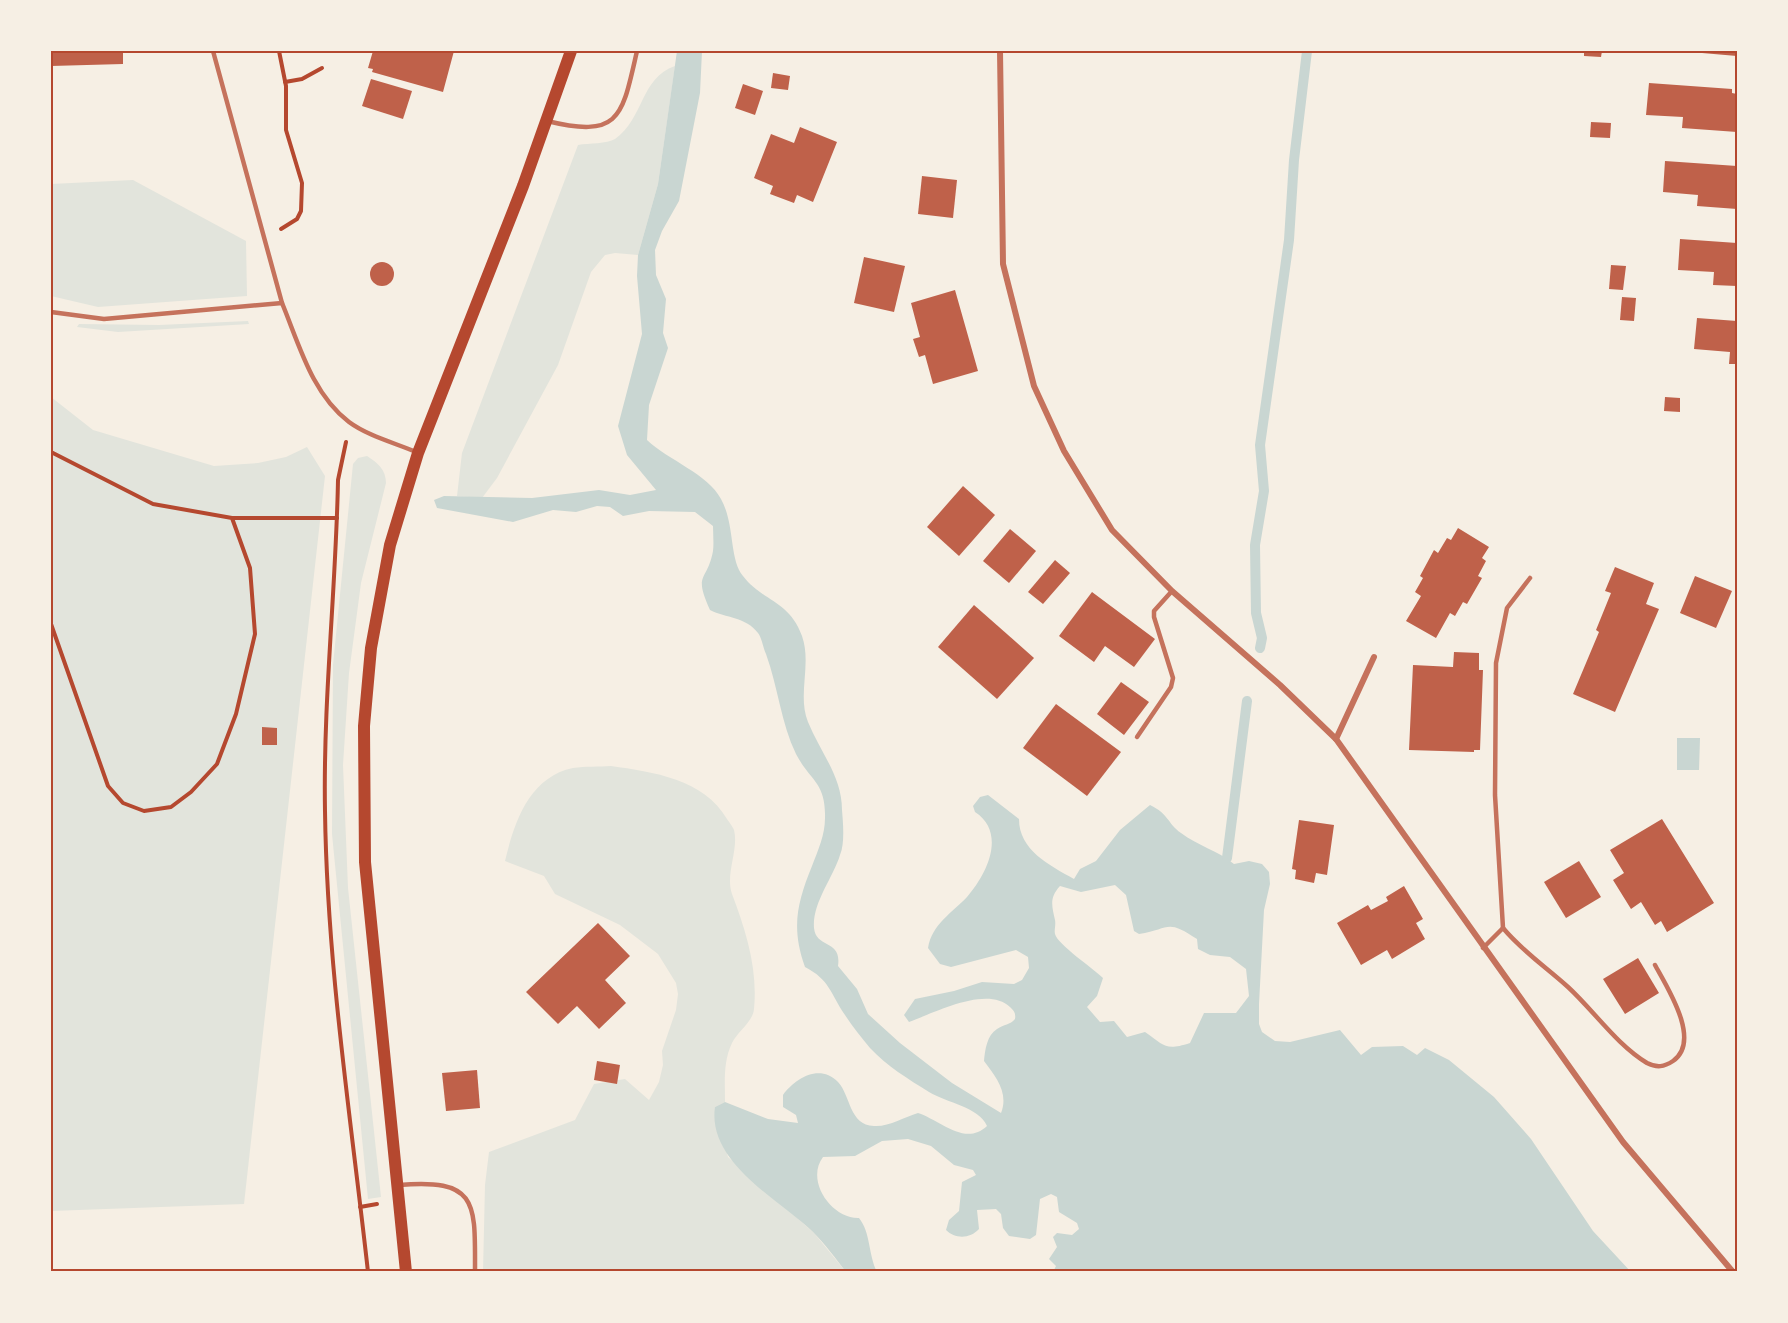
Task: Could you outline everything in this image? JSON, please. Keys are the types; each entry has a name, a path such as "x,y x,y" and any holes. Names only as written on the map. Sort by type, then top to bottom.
{"main road":[{"path":"406,1272 365,862 364,726 371,648 382,579 418,453 547,121 571,51"}],"street":[{"path":"1000,51 1003,264 1034,386 1064,451 1112,530 1172,591 1280,685 1336,739 1482,948 1623,1142 1733,1272"},
{"path":"1336,739 1374,657"}],"lane":[{"path":"213,51 282,303 313,379 323,395 349,422 418,453"},
{"path":"547,121 586,129 596,128 615,117 626,94 637,51"},
{"path":"51,312 104,319 282,303"},
{"path":"1530,578 1507,608 1496,663 1495,795 1503,928 1513,940 1567,986 1630,1049 1648,1064 1658,1067 1677,1058 1681,1052 1684,1033 1679,1009 1655,965"},
{"path":"1137,737 1171,687 1173,678 1154,611 1172,591"},
{"path":"1482,948 1503,928"},
{"path":"397,1185 438,1183 450,1186 464,1195 474,1218 475,1272"}],"path":[{"path":"264,237 293,222 301,211 302,183 286,130 285,82 279,51"},
{"path":"285,82 302,79 322,68"},
{"path":"349,422 338,480 325,722 326,861 336,987 368,1272"},
{"path":"51,452 153,504 232,518 337,518"},
{"path":"51,624 108,786 123,803 144,811 171,807 191,792 216,764 236,714 255,634 250,568 232,518"}],"shaded area":[{"path":"677,51 702,51 700,93 679,201 662,231 655,250 656,275 666,299 663,333 668,348 649,405 647,440 715,490 725,509 736,560 743,576 751,585 790,615 802,636 806,657 805,712 838,786 843,827 842,850 816,909 814,928 819,939 836,952 838,966 857,989 868,1014 900,1043 952,1083 1001,1113 1002,1092 997,1079 984,1061 991,1035 1015,1019 1011,1008 1000,1001 988,999 946,1007 909,1022 904,1015 915,999 954,991 982,982 1014,984 1022,980 1029,968 1028,957 1016,950 951,967 940,964 928,948 938,926 967,897 987,866 992,842 990,831 973,806 980,797 988,795 1019,819 1024,839 1037,855 1074,879 1080,869 1096,861 1120,830 1150,805 1161,812 1181,833 1234,864 1249,861 1262,864 1269,872 1270,884 1264,910 1259,1004 1259,1024 1262,1032 1275,1041 1290,1042 1340,1030 1361,1055 1372,1047 1403,1046 1417,1055 1425,1048 1449,1060 1494,1097 1531,1139 1593,1231 1631,1272 1035,1272 1054,1270 1056,1266 1049,1259 1057,1247 1053,1237 1057,1233 1072,1235 1079,1229 1077,1223 1059,1212 1057,1197 1051,1194 1040,1199 1036,1235 1030,1239 1009,1236 1003,1228 1001,1214 996,1209 977,1210 979,1229 967,1236 954,1235 946,1230 949,1220 959,1211 962,1182 976,1175 973,1170 954,1165 931,1146 908,1139 882,1141 855,1156 823,1157 818,1167 819,1187 824,1197 839,1212 849,1217 859,1218 863,1224 877,1272 846,1272 813,1232 748,1178 733,1162 722,1145 715,1127 715,1107 725,1102 768,1119 798,1123 796,1115 783,1107 783,1095 801,1079 815,1074 831,1076 838,1082 855,1115 866,1124 885,1125 918,1113 961,1133 979,1132 987,1126 977,1114 936,1096 883,1061 845,1015 825,982 805,967 798,940 798,916 803,892 824,830 825,806 820,789 801,763 791,742 759,635 748,624 710,610 705,598 702,583 713,551 713,526 695,512 649,511 623,516 610,507 597,506 576,512 553,510 513,522 437,508 434,500 444,496 532,498 599,490 630,495 656,490 627,455 618,426 642,334 637,276 638,255 658,184","holes":["1115,885 1126,895 1134,931 1139,934 1168,927 1179,929 1197,939 1198,949 1210,955 1230,957 1246,969 1249,996 1236,1013 1204,1013 1190,1043 1175,1047 1161,1044 1145,1032 1127,1037 1114,1021 1100,1022 1087,1007 1097,996 1103,978 1058,939 1055,932 1053,898 1060,886 1081,892"]},
{"path":"675,66 658,184 638,255 615,253 605,255 591,272 558,365 497,478 482,498 457,496 462,453 578,145 603,143 615,139 632,121 655,80"},
{"path":"133,180 246,241 247,296 98,307 51,296 51,184"},
{"path":"248,321 249,324 118,332 77,327 79,324 159,325"},
{"path":"51,397 93,430 214,466 258,463 286,457 307,447 325,476 244,1204 51,1211"},
{"path":"367,456 381,467 386,483 361,583 349,673 343,765 348,888 381,1197 368,1199 332,834 333,665 353,464 358,458"},
{"path":"1677,738 1700,738 1699,770 1677,770"},
{"path":"611,766 660,775 691,786 717,805 733,829 735,846 730,886 750,950 755,994 753,1014 734,1039 727,1057 725,1102 715,1107 728,1157 814,1233 846,1272 483,1272 485,1185 489,1152 575,1120 594,1084 625,1079 649,1100 659,1082 663,1065 662,1051 676,1010 678,994 676,983 658,954 620,925 555,894 544,876 505,861 519,817 535,791 545,781 573,768"}],"building":[{"path":"51,51 123,51 123,64 51,66"},
{"path":"373,51 454,51 443,92 372,72 373,69 368,68"},
{"path":"1584,51 1602,51 1601,57 1584,56"},
{"path":"1702,51 1737,51 1737,56 1702,53"},
{"path":"773,73 790,76 788,90 771,88"},
{"path":"371,79 412,91 403,119 362,106"},
{"path":"1649,83 1732,89 1732,93 1737,94 1737,132 1682,128 1683,117 1646,115"},
{"path":"743,84 763,91 755,115 735,108"},
{"path":"1591,122 1611,123 1610,138 1590,137"},
{"path":"800,127 837,142 813,202 797,195 794,203 770,194 773,186 754,178 771,134 794,143"},
{"path":"1665,161 1737,166 1737,209 1697,206 1698,195 1663,192"},
{"path":"922,176 957,180 953,218 918,214"},
{"path":"1680,239 1737,243 1737,286 1713,285 1714,272 1678,270"},
{"path":"864,257 905,266 894,312 854,303"},
{"path":"382,262 387,263 393,269 393,279 387,285 382,286 377,285 371,279 370,274 371,269 377,263"},
{"path":"1611,265 1626,266 1623,290 1609,289"},
{"path":"955,290 978,371 933,384 925,355 919,357 913,339 920,337 911,303"},
{"path":"1622,297 1636,298 1634,321 1620,320"},
{"path":"1697,318 1737,321 1737,364 1729,364 1730,352 1694,349"},
{"path":"1665,397 1680,398 1680,412 1664,411"},
{"path":"963,486 995,515 959,556 927,527"},
{"path":"1458,528 1489,547 1482,558 1486,561 1478,576 1482,578 1467,604 1463,602 1455,616 1450,613 1436,638 1406,621 1421,596 1415,592 1423,578 1420,576 1434,550 1438,553 1447,538 1451,540"},
{"path":"1010,529 1036,551 1009,583 983,561"},
{"path":"1055,560 1070,573 1043,604 1028,592"},
{"path":"1615,567 1654,583 1646,604 1659,609 1615,712 1573,694 1599,632 1596,630 1611,593 1605,591"},
{"path":"1695,576 1732,591 1716,628 1680,613"},
{"path":"1092,592 1155,639 1134,667 1105,646 1094,662 1059,636"},
{"path":"974,605 1034,658 997,699 938,647"},
{"path":"1454,652 1479,653 1479,670 1483,670 1480,750 1474,750 1474,752 1409,750 1413,665 1453,667"},
{"path":"1121,682 1149,702 1124,735 1097,714"},
{"path":"1056,704 1121,752 1087,796 1023,748"},
{"path":"262,727 277,728 277,745 262,745"},
{"path":"1662,819 1714,903 1667,932 1661,921 1655,925 1641,902 1631,909 1613,880 1624,873 1610,850"},
{"path":"1299,820 1334,825 1327,875 1316,873 1314,883 1295,879 1296,870 1292,869"},
{"path":"1579,861 1601,897 1566,918 1544,882"},
{"path":"1404,886 1423,919 1416,923 1425,939 1392,959 1387,950 1361,965 1337,923 1368,905 1371,910 1388,901 1386,897"},
{"path":"598,923 630,956 605,980 626,1003 599,1029 577,1006 558,1024 526,992"},
{"path":"1638,958 1659,993 1625,1014 1603,979"},
{"path":"597,1061 620,1065 617,1084 594,1080"},
{"path":"477,1070 480,1108 446,1111 442,1073"}],"waterway":[{"path":"1260,648 1262,638 1256,613 1255,545 1264,491 1260,445 1289,240 1294,160 1307,51"},
{"path":"1227,858 1247,701"}]}
